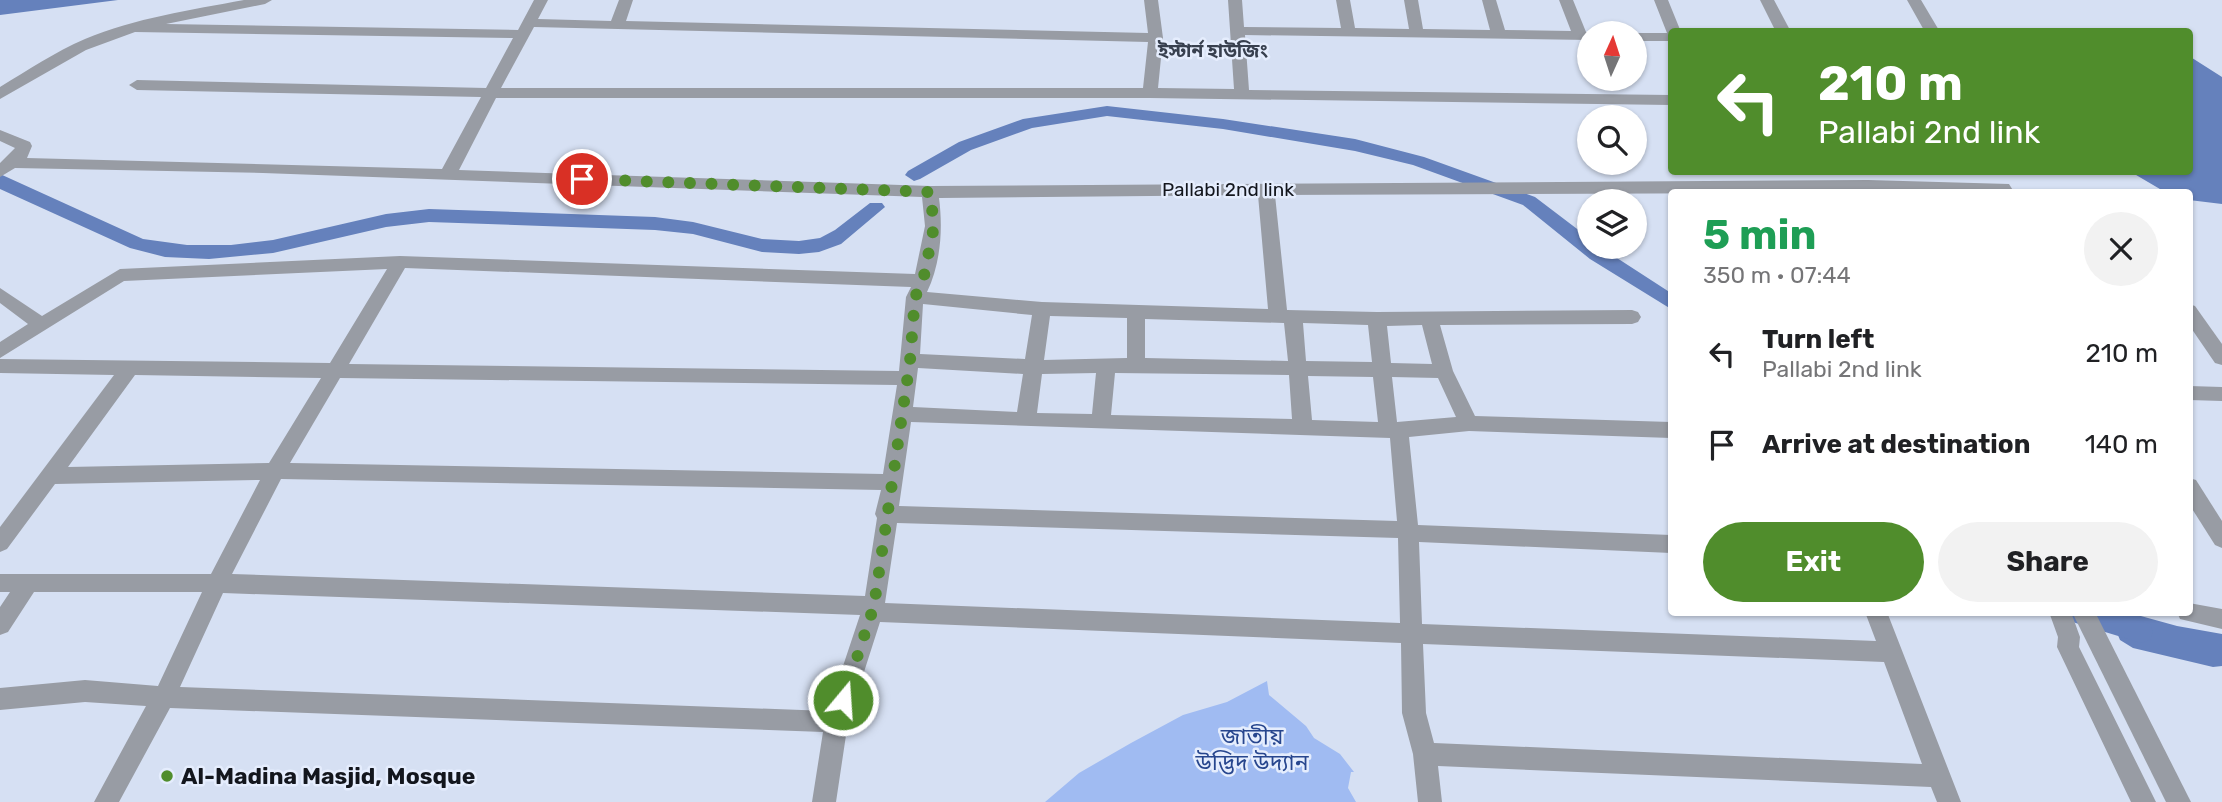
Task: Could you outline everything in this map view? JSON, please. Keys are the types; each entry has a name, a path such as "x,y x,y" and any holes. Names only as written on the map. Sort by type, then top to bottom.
{"street":[{"path":"0,94 73,50 137,28 265,0"},
{"path":"448,174 541,0"},
{"path":"617,25 626,0"},
{"path":"1150,93 1156,37 1151,0"},
{"path":"1234,0 1242,94"},
{"path":"1343,0 1349,33"},
{"path":"1411,0 1417,34"},
{"path":"1489,0 1499,35"},
{"path":"1566,0 1577,21"},
{"path":"1661,0 1672,28"},
{"path":"1767,0 1782,28"},
{"path":"1914,0 1931,28"},
{"path":"137,28 526,28 617,25 1156,37"},
{"path":"1237,32 1577,36"},
{"path":"1647,37 1668,37"},
{"path":"137,85 493,93 1150,93 1668,100"},
{"path":"0,135 24,146 22,154 9,166"},
{"name":"Pallabi 2nd link","path":"9,166 448,174 930,192 1265,188 1438,191 1668,190"},
{"name":"Pallabi 2nd link","path":"1845,189 1866,183 2004,189"},
{"path":"1265,188 1286,316 1299,369 1303,428"},
{"path":"824,802 836,722 873,609 919,289 934,226 930,192"},
{"path":"106,802 164,697 217,583 275,471 400,261"},
{"path":"0,351 120,275 400,261 919,289 1042,309 1377,319 1632,317"},
{"path":"0,294 42,324"},
{"path":"1026,420 1042,309"},
{"path":"1136,312 1136,365"},
{"path":"2193,318 2222,358"},
{"path":"1377,319 1381,370 1408,531 1414,713 1425,754 1430,802"},
{"path":"1429,319 1444,371 1469,423"},
{"path":"0,366 334,372 908,370 1136,365 1444,371"},
{"path":"1101,420 1106,366"},
{"path":"0,543 130,368"},
{"path":"2193,393 2222,394"},
{"path":"902,414 1303,428 1393,429 1469,423 1668,430"},
{"path":"49,476 275,471 891,482"},
{"path":"2193,492 2222,539"},
{"path":"886,514 1408,531 1668,544"},
{"path":"0,625 29,582"},
{"path":"0,583 217,583 1890,652"},
{"path":"2193,613 2222,619"},
{"path":"1877,616 1949,802"},
{"path":"2078,630 2144,802"},
{"path":"2078,630 2179,802"},
{"path":"0,699 85,691 164,697 836,722"},
{"path":"1425,754 1939,776"}],"green space":[{"name":"জাতীয় উদ্ভিদ উদ্যান","path":"1267,681 1269,695 1306,726 1314,738 1340,754 1354,772 1351,772 1348,788 1356,802 1045,802 1079,773 1131,743 1183,715 1227,702"}],"shaded area":[{"path":"0,0 118,0 0,15"},
{"path":"2193,59 2222,77 2222,204 2193,200 2193,189 2160,189 2136,175 2193,175"},
{"path":"2110,616 2141,616 2222,634 2222,666 2213,667 2133,648 2120,640"}],"waterway":[{"path":"914,175 965,146 1029,123 1107,111 1223,124 1355,145 1418,161 1529,201 1597,254 1668,300"},
{"path":"0,180 137,244 187,252 231,252 273,247 386,220 429,216 655,223 693,228 762,245 799,248 827,243 876,207"},
{"path":"2085,616 2141,632"}],"place":[{"name":"Al-Madina Masjid, Mosque","path":"167,776"}],"district":[{"name":"ইস্টার্ন হাউজিং","path":"1213,50"}],"route":[{"path":"582,179 930,192 934,226 923,281 915,297 910,361 874,606 843,700"}]}
